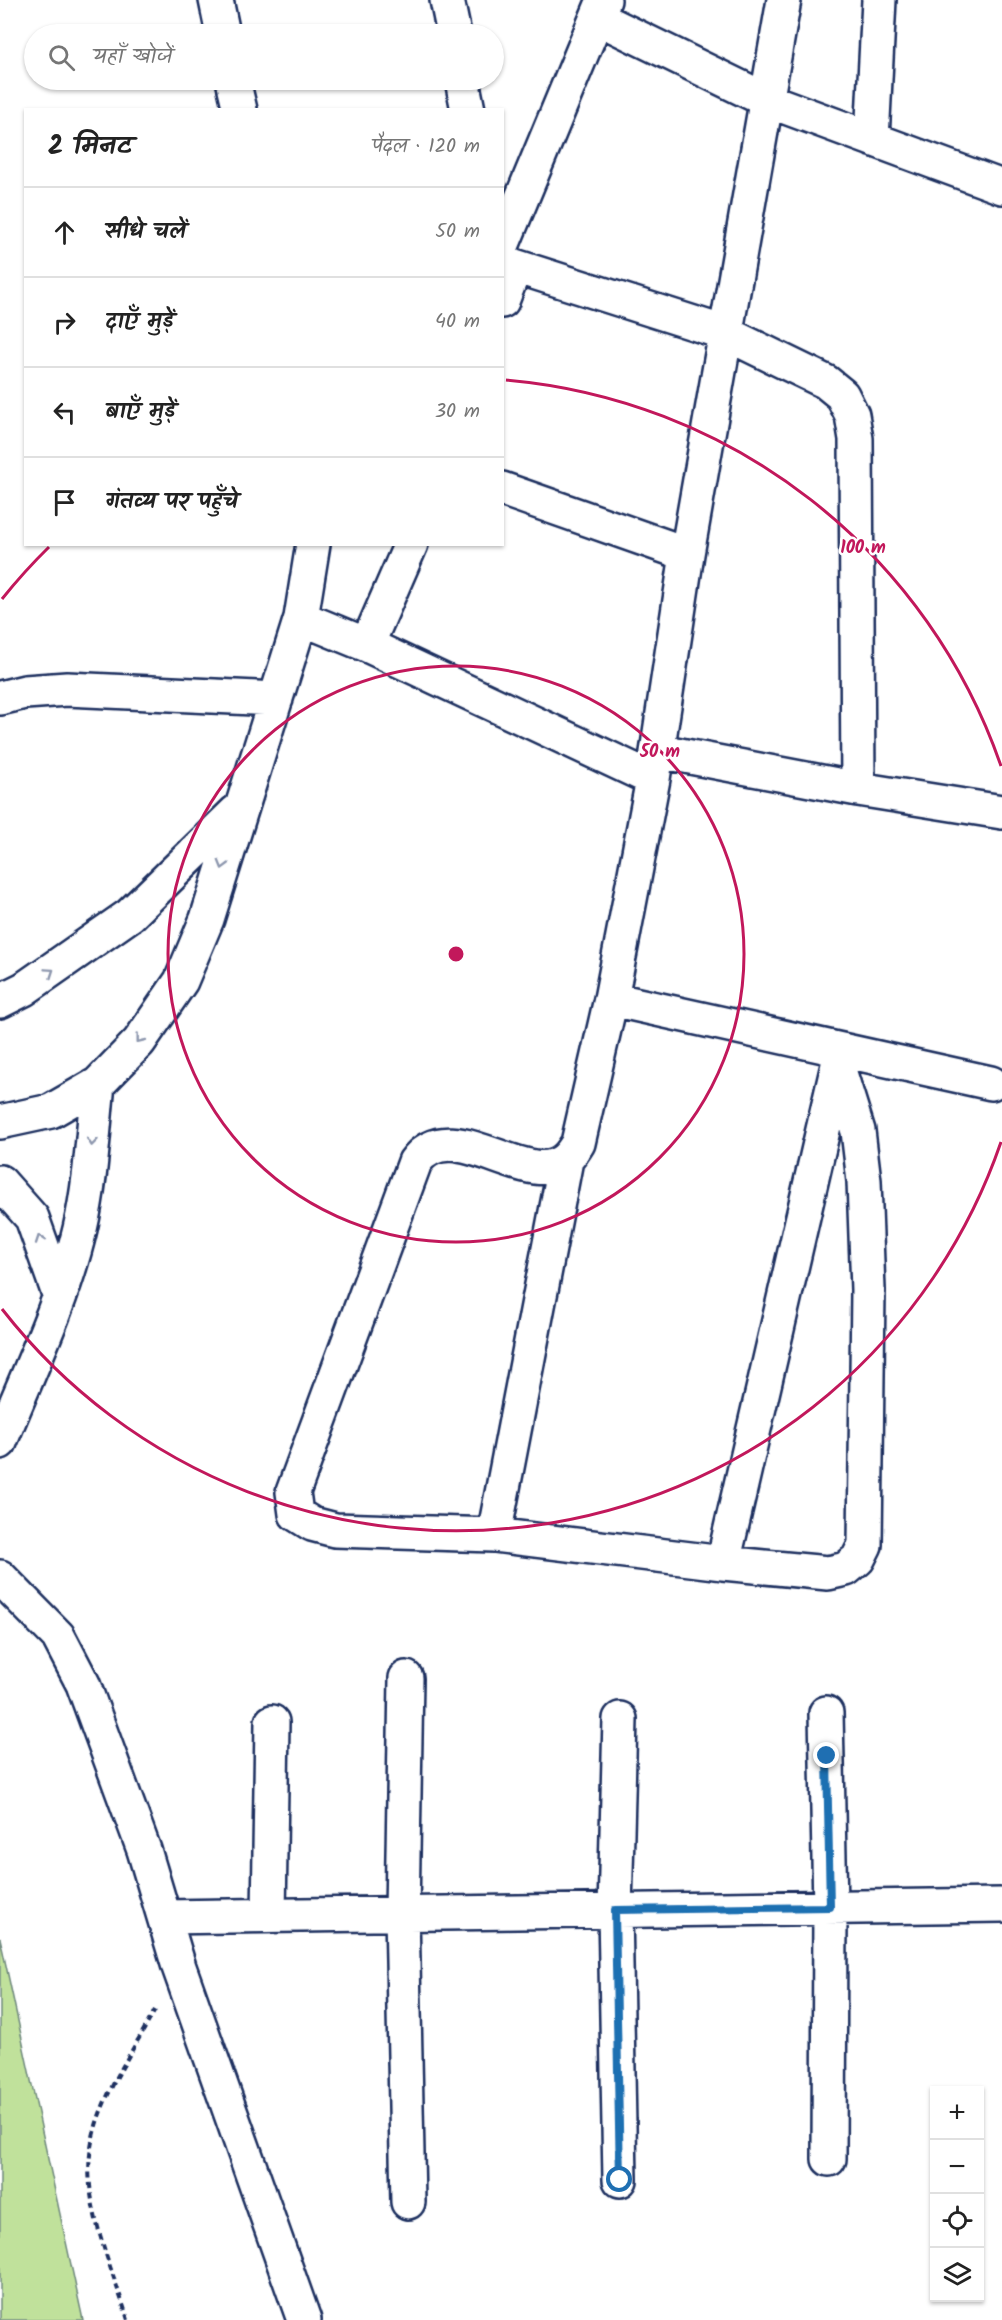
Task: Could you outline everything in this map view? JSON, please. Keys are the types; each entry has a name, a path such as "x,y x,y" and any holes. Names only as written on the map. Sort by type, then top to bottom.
{"street":[{"path":"216,0 221,24"},
{"path":"447,0 452,24"},
{"path":"494,1535 566,1160 578,1143 611,999 656,765 687,554 764,99 783,0"},
{"path":"872,139 879,0"},
{"path":"504,280 506,258 601,9 764,99 1002,187"},
{"path":"235,90 240,108"},
{"path":"464,90 468,108"},
{"path":"506,258 725,333 826,382 842,395 852,414 856,439 858,789"},
{"path":"504,490 687,554"},
{"path":"0,1122 51,1111 98,1084 139,1042 181,981 207,919 301,618 314,546"},
{"path":"367,645 410,546"},
{"path":"301,618 656,765 858,789 1002,812"},
{"path":"0,698 25,692 67,689 276,699"},
{"path":"0,1002 34,982 130,915 240,809"},
{"path":"611,999 838,1057 991,1083"},
{"path":"723,1563 838,1057"},
{"path":"566,1160 545,1167 529,1166 455,1144 436,1144 423,1150 415,1162 293,1492 296,1514 312,1524 335,1530 494,1535 723,1563 828,1573 846,1569 858,1559 865,1545 868,1290 864,1181 858,1131 838,1057"},
{"path":"0,1442 59,1294 80,1230 87,1191 98,1084"},
{"path":"0,1182 32,1218 59,1294"},
{"path":"0,1577 58,1636 72,1658 144,1850 179,1967 304,2320"},
{"path":"406,1678 402,1913 408,2202"},
{"path":"826,1713 830,1907 829,2159"},
{"path":"620,1719 615,1910 620,2180"},
{"path":"269,1915 272,1722"},
{"path":"164,1917 1002,1905"}],"path":[{"path":"128,2320 98,2226 89,2156 106,2099 179,1967"}],"green space":[{"path":"0,1938 83,2320 0,2320"}],"route":[{"path":"620,2180 615,1910 830,1907 827,1756"}]}
